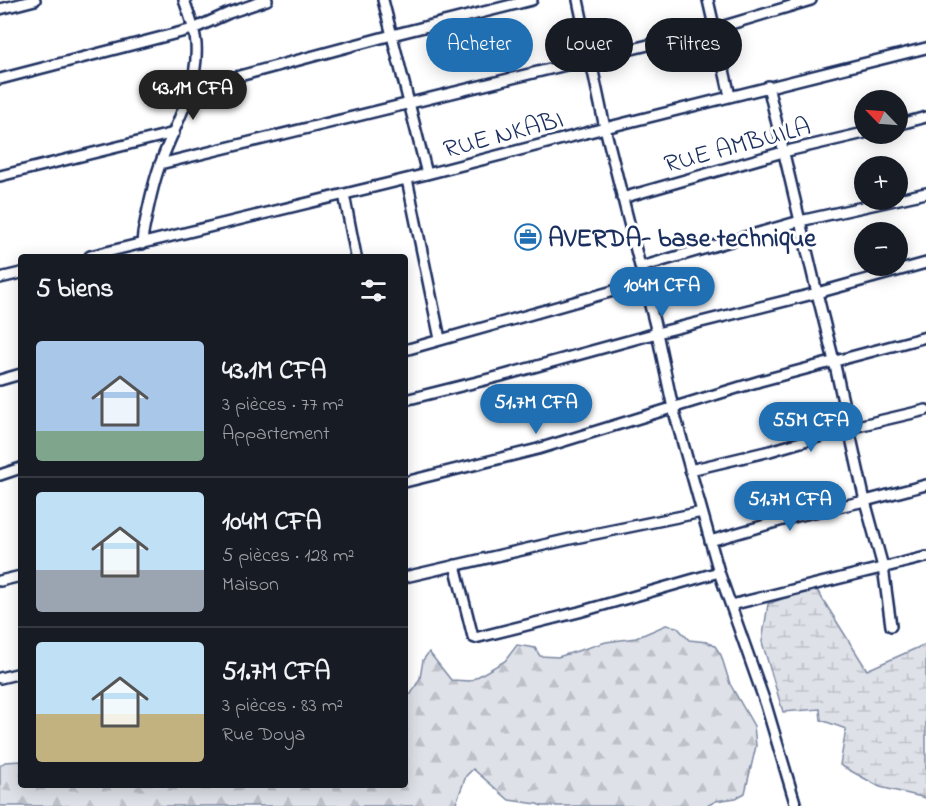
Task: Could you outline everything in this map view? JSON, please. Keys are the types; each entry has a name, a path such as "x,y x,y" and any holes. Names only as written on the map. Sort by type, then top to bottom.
{"street":[{"path":"0,9 35,0"},
{"path":"142,244 160,164 191,89 196,44 194,29 184,0"},
{"path":"0,79 194,29 236,10 267,0"},
{"path":"383,0 427,174"},
{"path":"191,89 532,0"},
{"path":"578,0 582,18"},
{"path":"708,0 712,18"},
{"path":"742,21 811,0"},
{"name":"RUE NKABI","path":"106,254 926,48"},
{"path":"160,164 545,70"},
{"path":"593,72 622,198 645,282 673,408 690,470 719,572 766,705 796,806"},
{"path":"724,72 730,96"},
{"path":"768,86 865,501 883,567 891,626"},
{"path":"908,122 926,117"},
{"path":"0,176 174,133"},
{"name":"RUE AMBUILA","path":"622,198 783,152 854,135"},
{"path":"407,179 440,339"},
{"path":"641,267 800,221 926,193"},
{"path":"344,194 356,254"},
{"path":"408,399 926,263"},
{"path":"0,278 18,274"},
{"path":"408,349 645,282"},
{"path":"408,481 538,449 760,381 926,337"},
{"path":"0,380 18,375"},
{"path":"690,470 926,410"},
{"path":"0,475 18,469"},
{"path":"710,541 797,516 926,485"},
{"path":"408,576 570,539 702,512"},
{"path":"731,604 926,557"},
{"path":"455,565 475,638 579,612 719,572"},
{"path":"0,580 18,577"},
{"path":"0,678 18,674"}],"green space":[{"path":"815,587 867,670 926,644 926,798 880,787 840,765 846,729 821,720 820,709 783,712 762,642 768,604"},
{"path":"666,625 677,627 689,640 707,642 715,646 721,655 730,684 754,726 756,746 745,793 736,798 716,801 707,806 542,806 509,800 473,769 466,776 455,806 0,806 0,766 5,762 18,761 18,788 408,788 408,694 411,694 420,678 423,660 429,652 451,680 470,681 505,661 517,645 535,648 540,656 558,657 606,642 636,638"}],"place":[{"name":"AVERDA- base technique","path":"528,237"}]}
